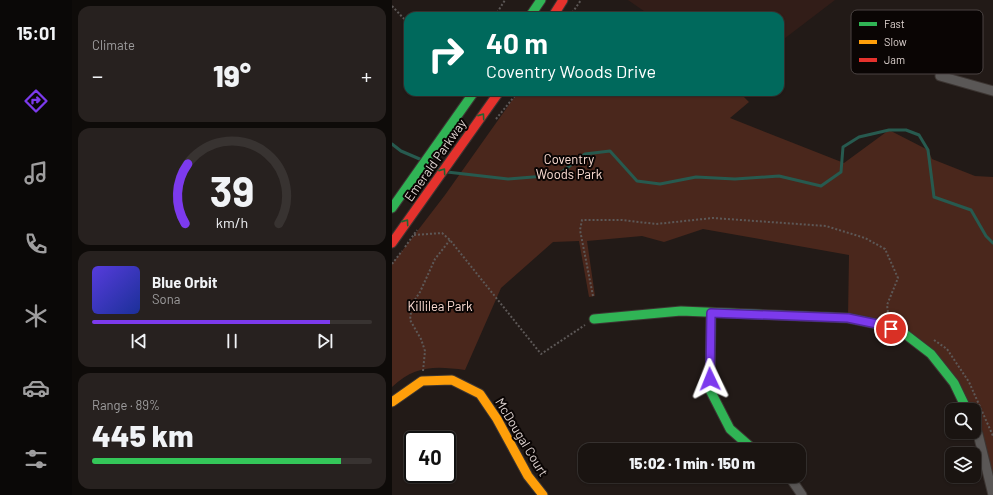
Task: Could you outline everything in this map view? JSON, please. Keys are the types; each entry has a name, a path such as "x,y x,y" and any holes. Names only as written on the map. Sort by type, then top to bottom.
{"street":[{"path":"533,12 541,0"},
{"path":"556,12 564,0"},
{"path":"940,76 993,91"},
{"name":"Emerald Parkway","path":"392,208 471,96"},
{"name":"Emerald Parkway","path":"392,243 496,96"},
{"path":"594,318 681,312 848,318 877,324 905,334 931,354 954,383 964,403"},
{"path":"711,313 710,390 730,429 746,443"},
{"name":"McDougal Court","path":"422,381 452,380 480,394 497,419 528,476 543,495"},
{"path":"392,402 422,381"},
{"path":"979,439 992,495"},
{"path":"794,483 802,495"}],"path":[{"path":"498,12 505,0"},
{"path":"573,12 581,0"},
{"path":"392,6 404,19"},
{"path":"593,296 580,230 582,220 622,220 656,224 713,218 790,223 826,226 864,238 885,249 898,278 887,305 888,312 901,320"},
{"path":"414,235 442,233 450,240 541,354 594,318"},
{"path":"422,381 425,351 421,339 410,320 412,304 420,292 435,259 450,240"},
{"path":"931,338 947,349 969,382 989,424 993,437"}],"shaded area":[{"path":"628,0 835,0 784,39 784,12 645,12"}],"green space":[{"name":"Coventry Woods Park","path":"515,96 743,96 749,102 730,118 844,163 889,130 928,150 932,159 975,176 993,177 993,495 978,439 981,439 981,403 964,403 954,383 905,334 848,318 849,255 703,229 664,242 642,236 587,241 595,296 589,297 579,241 553,242 501,288 465,370 445,368 426,369 409,374 392,387 392,264 445,195"}],"waterway":[{"path":"447,172 508,179 558,175 585,154 610,151 637,181 660,184 696,177 735,179 779,176 821,186 841,172 843,147 859,137 889,130 906,130 919,135 928,150 934,197 971,210 986,236 993,243"},
{"path":"392,144 401,151 422,160"},
{"path":"427,163 440,169"}],"traffic: fast":[{"path":"533,12 541,0"},
{"path":"392,208 471,96"},
{"path":"594,319 681,311 848,318 877,324 905,334 931,354 954,383 964,403"},
{"path":"711,313 710,390 730,429 746,443"}],"traffic: slow":[{"path":"392,402 422,381 452,380 480,394 497,419 528,476 543,495"}],"traffic: jam":[{"path":"556,12 563,0"},
{"path":"392,243 496,96"}],"route":[{"path":"710,379 709,357 711,313 848,318 877,324 891,329"}],"park label":[{"name":"Killilea Park","path":"440,306"}]}
